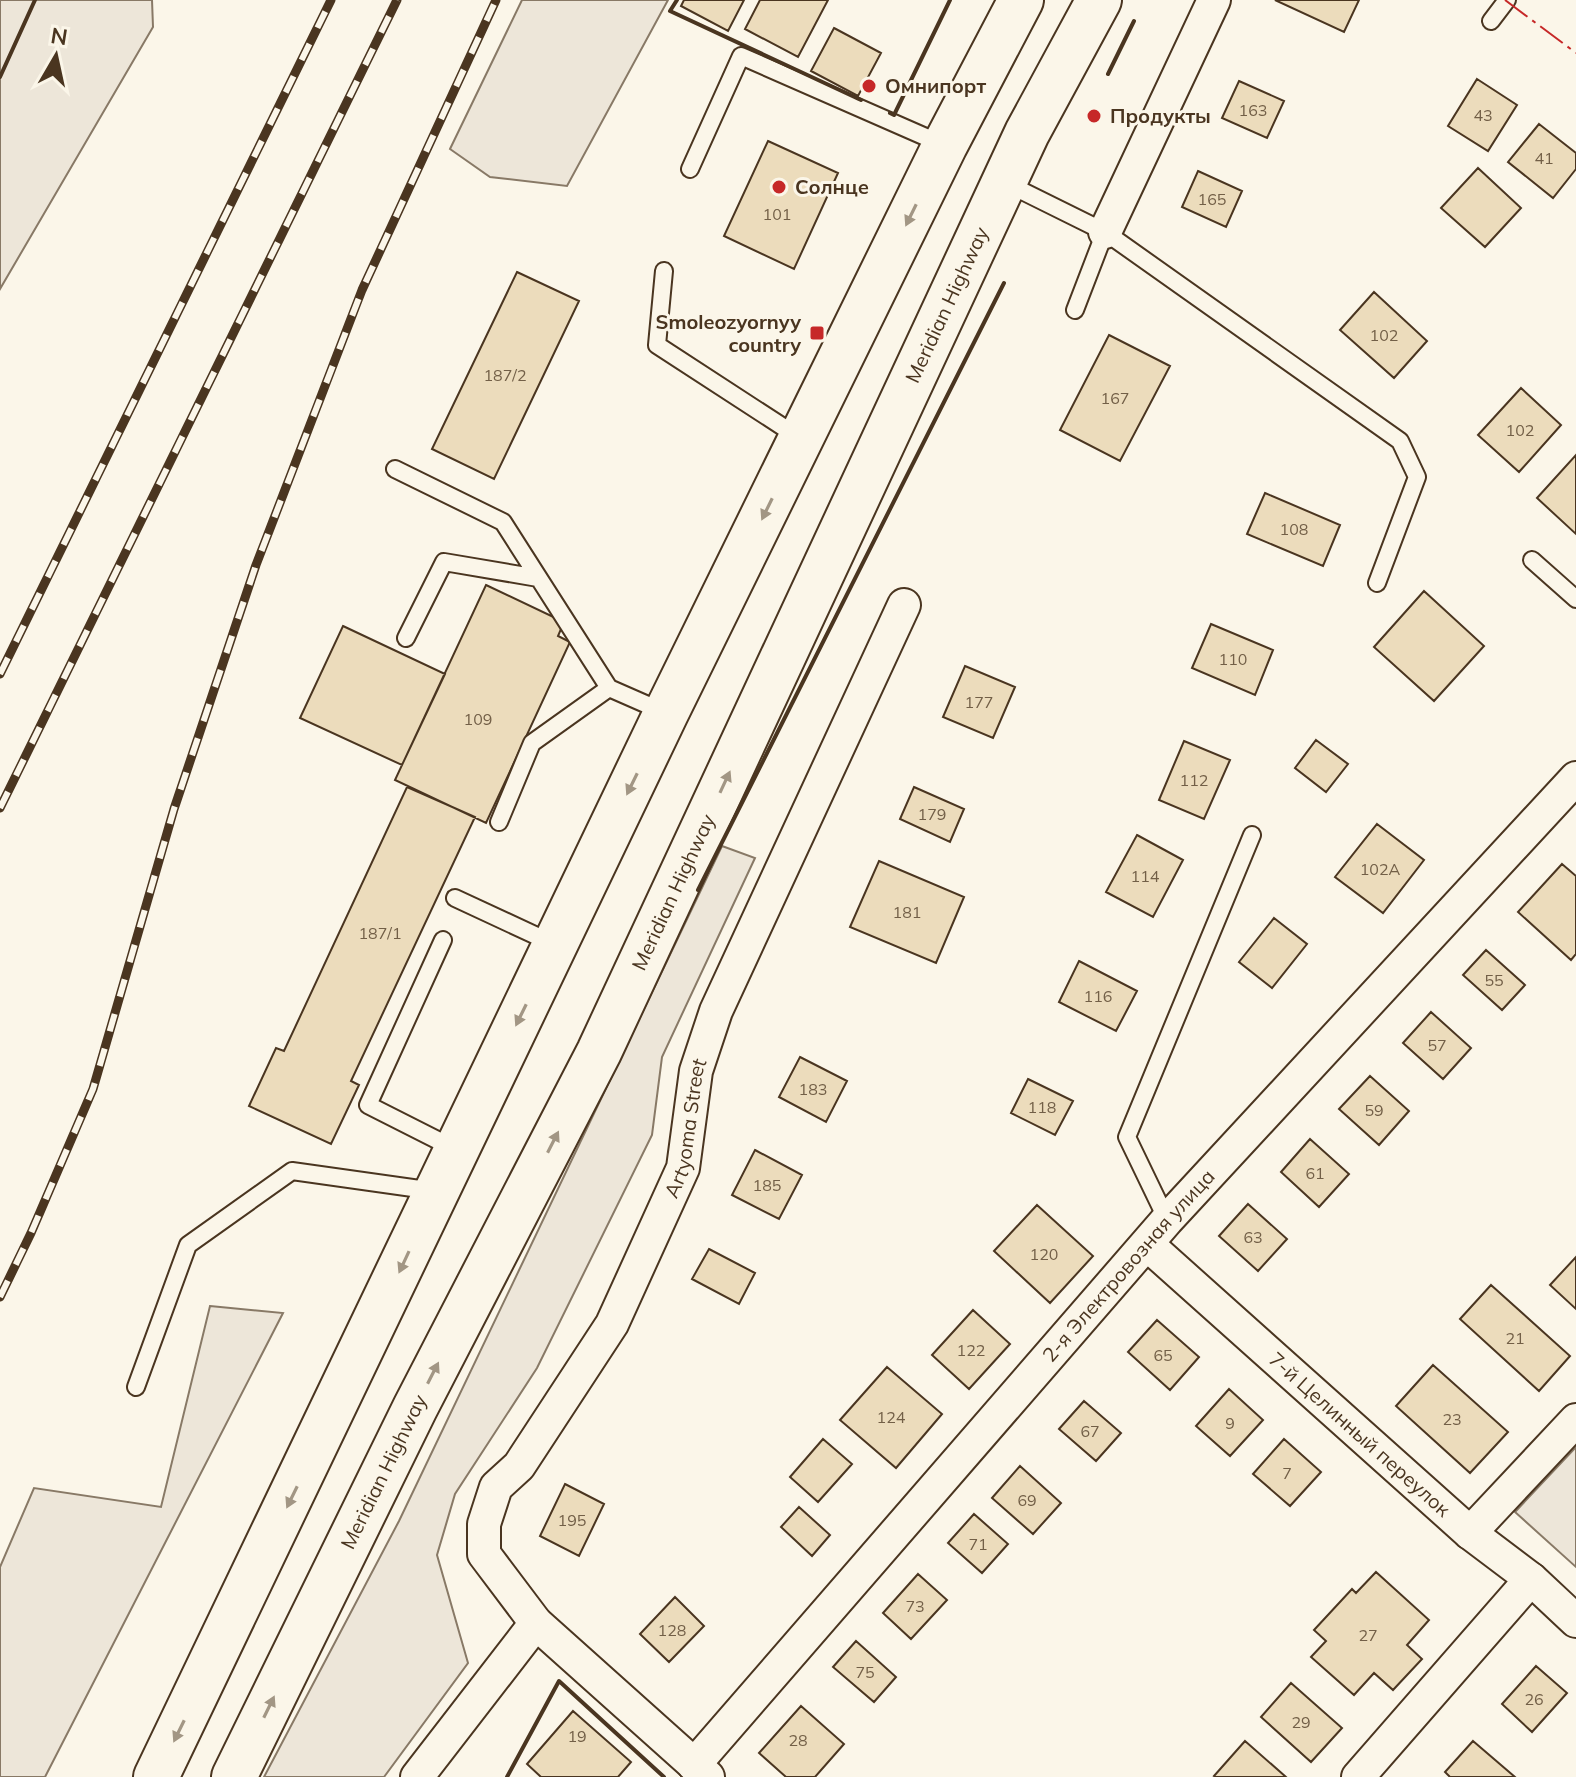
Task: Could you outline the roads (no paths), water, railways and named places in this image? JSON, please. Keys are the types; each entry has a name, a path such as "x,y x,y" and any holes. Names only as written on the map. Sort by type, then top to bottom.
{"main road":[{"path":"156,1777 666,713 945,145 1021,0"},
{"name":"Meridian Highway","path":"234,1777 415,1408 599,1052 1027,133 1099,0"}],"street":[{"path":"1105,232 1214,0"},
{"name":"Artyoma Street","path":"701,1771 536,1623 484,1554 484,1524 496,1487 519,1466 612,1324 683,1168 696,1071 716,1011 904,605"},
{"name":"2-я Электровозная улица","path":"701,1771 1167,1220 1576,778"},
{"name":"7-й Целинный переулок","path":"1148,1245 1470,1533 1531,1579 1576,1621"},
{"path":"1470,1533 1576,1420"},
{"path":"1358,1777 1531,1579"},
{"path":"417,1777 536,1623"}],"lane":[{"path":"1491,21 1507,0"},
{"path":"690,169 741,56 945,145"},
{"path":"1004,182 1105,232 1400,441 1417,477 1377,583"},
{"path":"1075,310 1105,232"},
{"path":"664,271 657,345 802,439"},
{"path":"395,469 503,522 609,688 666,713"},
{"path":"1532,560 1576,599"},
{"path":"406,638 444,562 538,578"},
{"path":"499,822 532,743 609,688"},
{"path":"1167,1220 1127,1137 1252,835"},
{"path":"455,898 555,944"},
{"path":"443,940 368,1105 457,1150"},
{"path":"136,1387 188,1245 292,1171 437,1191"}],"railway":[{"path":"0,674 331,0"},
{"path":"0,808 397,0"},
{"path":"0,1297 93,1089 174,809 256,565 362,290 496,0"}],"place":[{"name":"Омнипорт","path":"869,86"},
{"name":"Продукты","path":"1094,116"},
{"name":"Солнце","path":"779,187"},
{"name":"Smoleozyornyy country","path":"817,333"}]}
